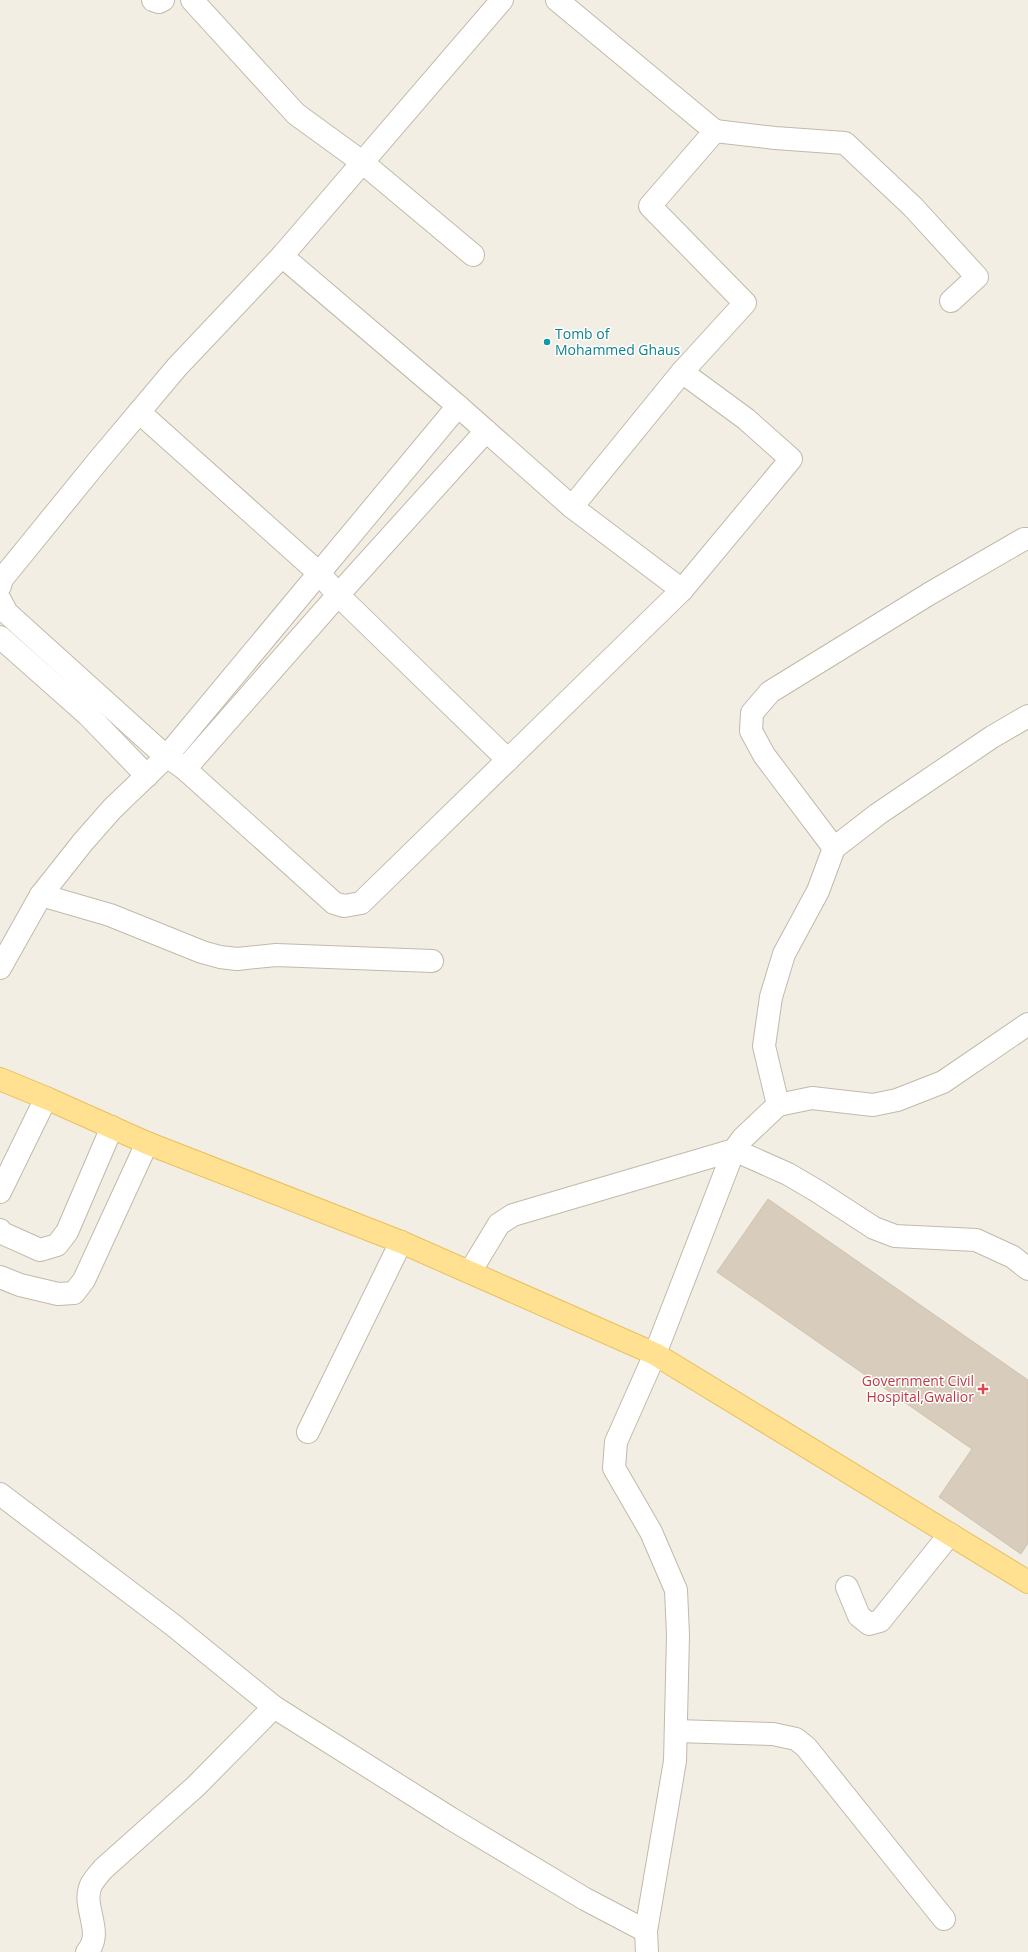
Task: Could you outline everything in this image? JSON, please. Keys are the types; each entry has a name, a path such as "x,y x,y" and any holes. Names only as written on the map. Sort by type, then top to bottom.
{"main road":[{"path":"0,1079 146,1143 402,1242 655,1354 1028,1582"}],"street":[{"path":"153,0 159,2 163,0"},
{"path":"192,0 296,114 362,162 472,255"},
{"path":"0,586 2,579 139,412 178,367 282,256 502,0"},
{"path":"558,0 715,131 775,138 845,143 913,207 977,277 951,301"},
{"path":"572,507 682,372 745,303 650,206 715,131"},
{"path":"282,256 458,406 572,507 682,590"},
{"path":"0,600 7,613 167,756 185,769 334,903 344,906 361,903 682,590 792,459 746,419 682,372"},
{"path":"0,968 41,895 112,808 167,756 320,574 458,406"},
{"path":"139,412 320,574 338,595 508,760"},
{"path":"185,769 338,595 486,431"},
{"path":"834,848 764,755 751,731 752,713 770,692 928,594 1024,539 1028,539"},
{"path":"0,637 88,715 147,776"},
{"path":"778,1105 764,1046 771,997 784,954 818,892 834,848 884,809 992,737 1028,716"},
{"path":"41,895 110,915 202,952 220,957 237,959 276,955 432,961"},
{"path":"0,1494 173,1625 274,1707 450,1818 585,1899 646,1942 675,1761 678,1635 676,1590 651,1532 614,1468 616,1442 655,1354 734,1150 743,1138 778,1105 812,1098 873,1104 897,1100 943,1082 1028,1024"},
{"path":"0,1192 46,1098"},
{"path":"0,1230 2,1233 40,1250 57,1245 67,1232 112,1127"},
{"path":"0,1277 20,1285 58,1294 74,1292 84,1280 146,1143"},
{"path":"470,1272 499,1224 513,1215 734,1150 794,1178 874,1228 895,1236 976,1240 1013,1257 1028,1269"},
{"path":"308,1432 402,1242"},
{"path":"847,1587 859,1616 869,1624 880,1621 950,1534"},
{"path":"87,1952 90,1948 95,1930 88,1900 91,1885 102,1869 196,1786 274,1707"},
{"path":"676,1731 773,1734 796,1739 806,1747 944,1919"}],"building":[{"path":"768,1199 1028,1380 1028,1543 1021,1554 939,1497 972,1449 717,1272"}],"place":[{"name":"Tomb of Mohammed Ghaus","path":"547,342"},
{"name":"Government Civil Hospital,Gwalior","path":"983,1389"}]}
